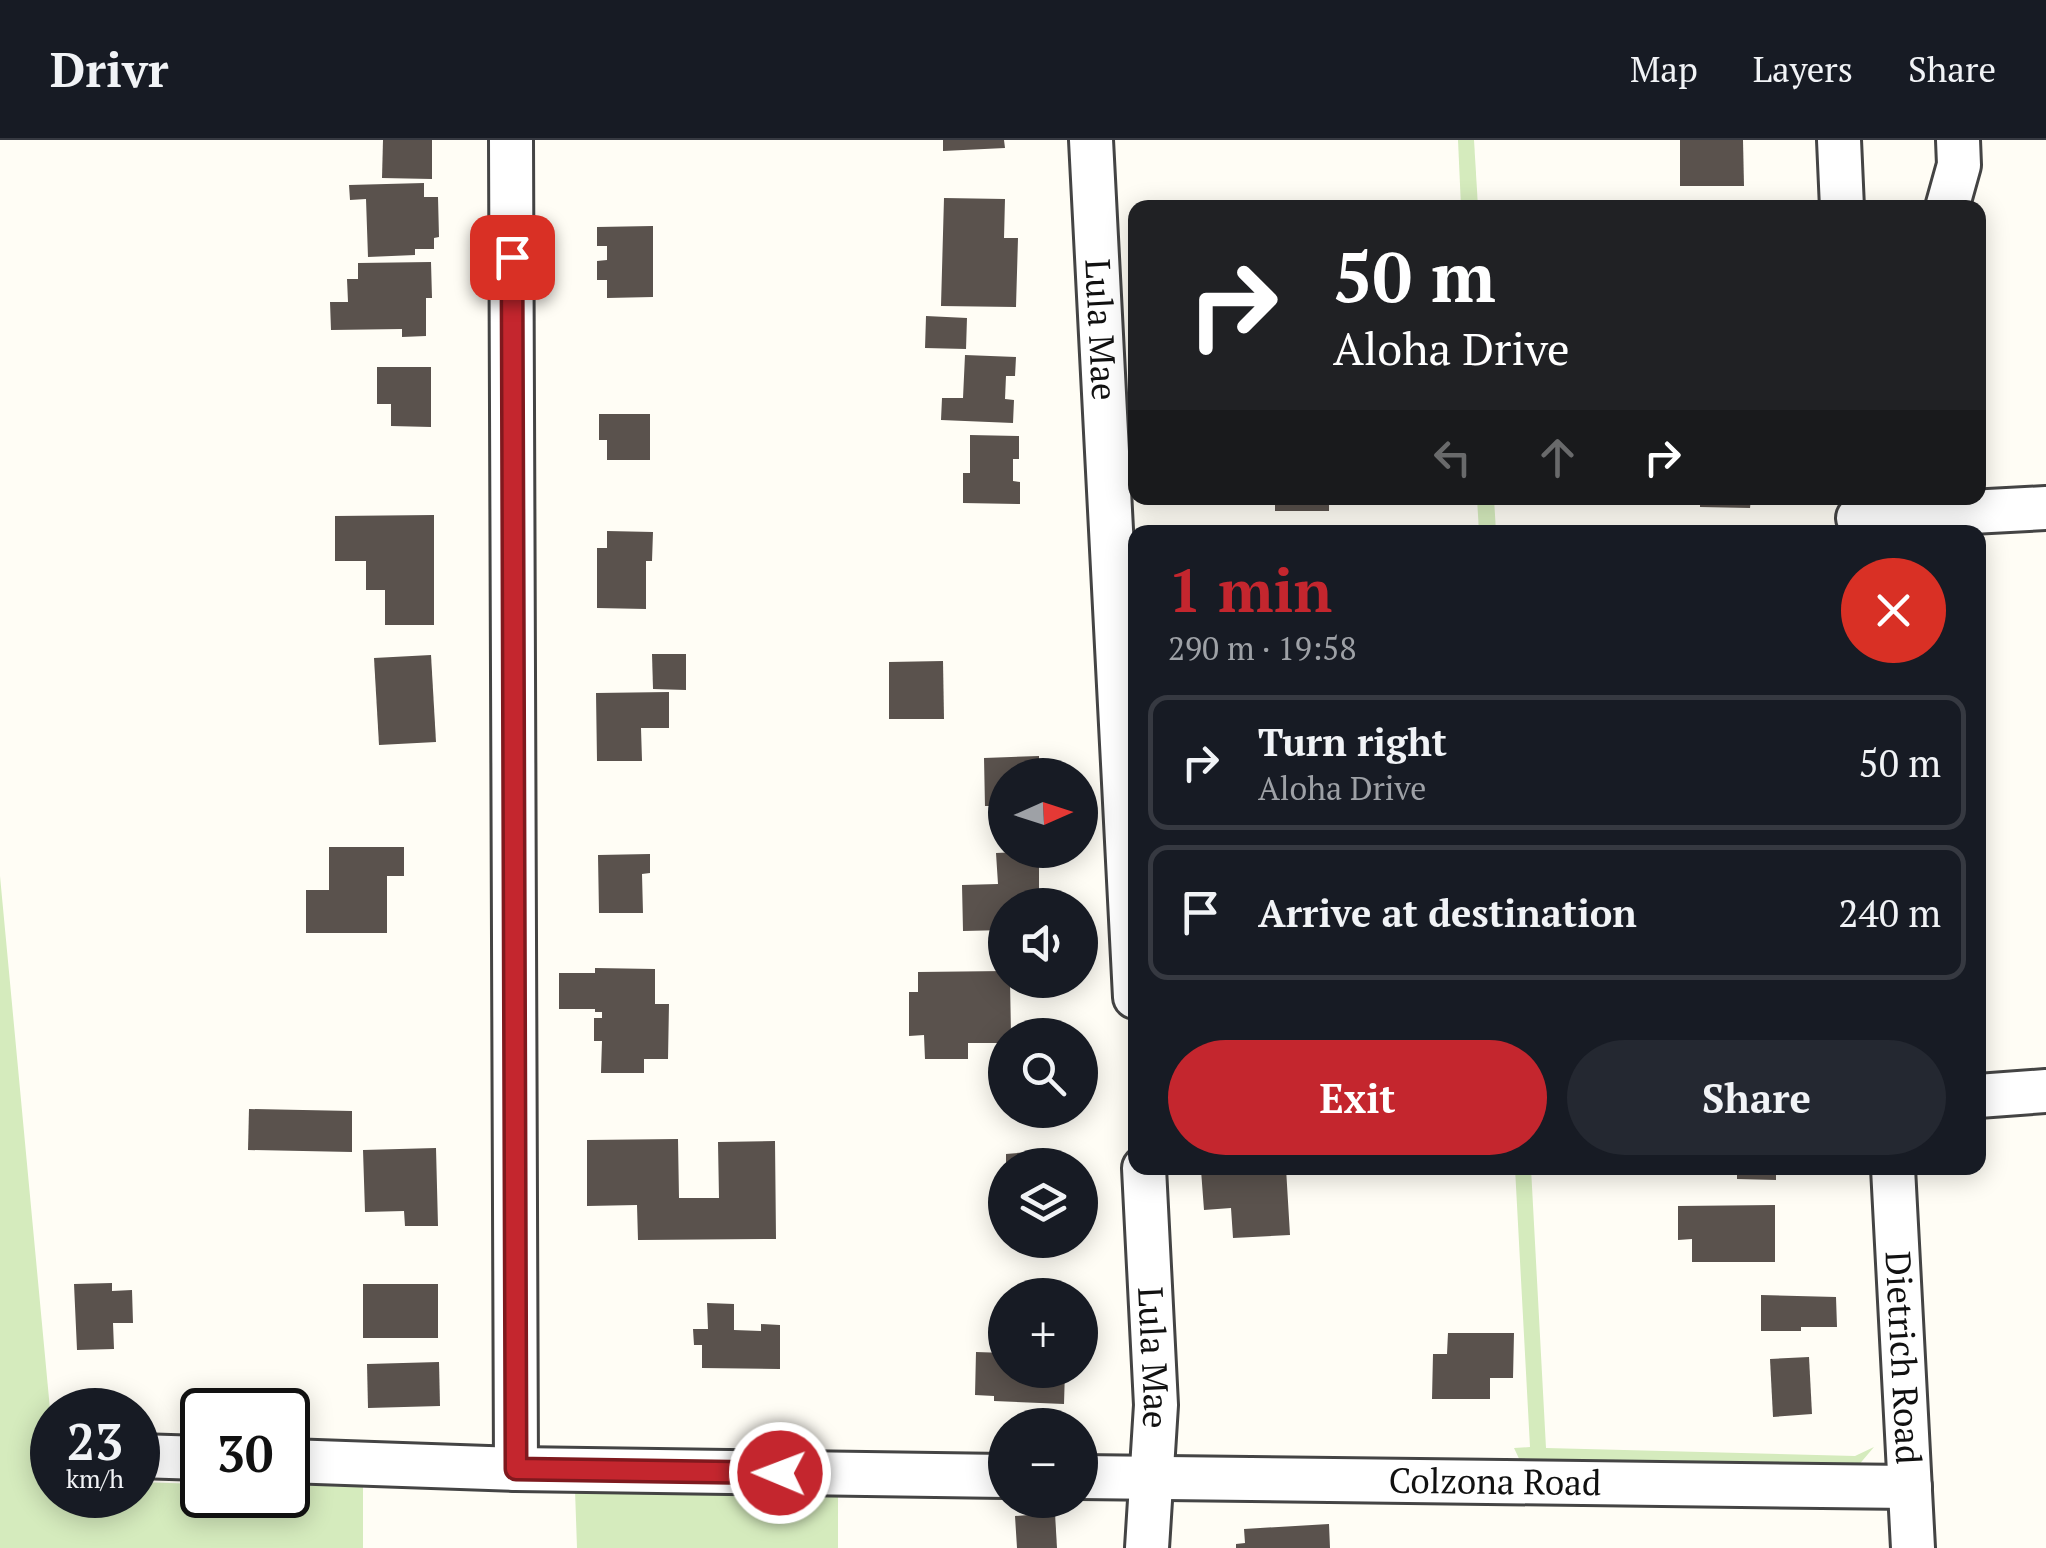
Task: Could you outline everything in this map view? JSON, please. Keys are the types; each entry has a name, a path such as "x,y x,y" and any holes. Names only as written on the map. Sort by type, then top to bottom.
{"street":[{"path":"511,140 516,1469"},
{"name":"Lula Mae","path":"1091,140 1128,861"},
{"path":"1839,140 1842,200"},
{"path":"1949,200 1959,166 1958,140"},
{"path":"1858,516 1958,505 2046,508"},
{"path":"1986,1095 2046,1091"},
{"name":"Lula Mae","path":"1144,1175 1156,1405 1147,1548"},
{"name":"Dietrich Road","path":"1893,1175 1913,1548"},
{"path":"310,1462 988,1476"},
{"name":"Colzona Road","path":"1098,1477 1910,1487"}],"green space":[{"path":"1458,140 1474,140 1478,200 1461,200"},
{"path":"1477,505 1494,505 1496,525 1479,525"},
{"path":"0,876 48,1388 30,1388 30,1518 160,1518 160,1483 180,1483 180,1518 310,1518 310,1486 363,1487 363,1548 0,1548"},
{"path":"1515,1175 1531,1175 1546,1448 1855,1456 1874,1447 1857,1467 1522,1465 1514,1448 1530,1447"},
{"path":"575,1490 838,1495 838,1548 577,1548"}],"building":[{"path":"383,140 432,140 432,179 382,178"},
{"path":"943,140 1004,140 1005,148 943,151"},
{"path":"1680,140 1743,140 1744,186 1680,186"},
{"path":"424,183 424,197 438,197 439,237 434,238 434,249 415,249 415,255 368,257 366,199 350,200 349,185"},
{"path":"944,198 1005,199 1004,238 1018,238 1016,307 941,306"},
{"path":"653,226 653,297 607,298 607,280 597,280 597,261 607,260 607,246 597,246 597,227"},
{"path":"431,262 432,298 426,298 426,336 402,337 402,329 331,330 330,302 348,302 347,279 358,279 358,263"},
{"path":"926,316 967,318 966,349 925,348"},
{"path":"965,355 1016,357 1015,376 1006,376 1005,399 1014,400 1013,423 941,420 942,398 963,398"},
{"path":"377,367 431,367 431,427 391,426 391,404 377,404"},
{"path":"599,414 650,414 650,460 607,460 607,440 599,440"},
{"path":"970,435 1019,436 1019,459 1013,459 1013,481 1020,482 1020,504 963,503 963,473 970,473"},
{"path":"1275,505 1329,505 1329,511 1275,511"},
{"path":"1700,505 1750,505 1750,508"},
{"path":"434,515 434,625 385,625 385,590 366,590 366,561 335,561 335,516"},
{"path":"607,531 653,532 652,561 646,561 646,609 597,608 597,548 607,548"},
{"path":"652,654 686,654 686,690 653,689"},
{"path":"431,655 436,742 379,745 374,658"},
{"path":"943,661 944,719 889,719 889,662"},
{"path":"669,692 669,728 641,728 642,761 597,761 596,693"},
{"path":"1039,756 988,758 988,806 984,758"},
{"path":"329,847 404,847 404,876 387,876 387,933 306,933 306,890 329,890"},
{"path":"650,854 650,873 642,874 643,913 599,913 598,855"},
{"path":"997,868 1039,868 1039,888 988,888 988,930 963,931 962,885 998,884"},
{"path":"595,968 655,969 655,1004 669,1004 668,1059 644,1059 644,1073 601,1073 602,1041 594,1041 594,1018 602,1018 602,1012 559,1009 559,973 595,973"},
{"path":"988,971 988,998 1010,998 1011,1018 988,1018 988,1043 968,1043 968,1059 925,1059 924,1035 909,1036 909,992 918,992 918,972"},
{"path":"249,1109 352,1111 352,1152 248,1150"},
{"path":"678,1139 679,1198 719,1198 718,1142 775,1141 776,1239 638,1240 637,1205 587,1206 587,1140"},
{"path":"436,1148 438,1226 405,1226 404,1211 365,1212 363,1150"},
{"path":"1201,1175 1286,1175 1290,1235 1233,1238 1231,1208 1204,1210"},
{"path":"1737,1175 1776,1175 1776,1180 1737,1179"},
{"path":"1775,1205 1775,1262 1692,1262 1692,1239 1678,1240 1678,1206"},
{"path":"112,1283 112,1291 132,1290 133,1323 113,1323 114,1349 77,1350 74,1284"},
{"path":"363,1284 438,1284 438,1338 363,1338"},
{"path":"1761,1295 1836,1297 1837,1327 1761,1331"},
{"path":"707,1303 734,1304 734,1330 761,1331 761,1324 780,1325 780,1369 702,1368 702,1345 694,1345 693,1329 708,1329"},
{"path":"1448,1333 1514,1333 1513,1378 1490,1378 1490,1399 1432,1399 1433,1354 1447,1354"},
{"path":"976,1352 988,1352 988,1388 1064,1388 1064,1404 994,1401 994,1396 975,1395"},
{"path":"1809,1357 1812,1414 1773,1417 1770,1359"},
{"path":"439,1362 440,1406 368,1408 367,1364"},
{"path":"1015,1518 1055,1518 1057,1548 1017,1548"},
{"path":"1329,1524 1330,1548 1236,1548 1236,1544 1245,1543 1244,1529"}],"route":[{"path":"512,257 516,1469 780,1473"}]}
